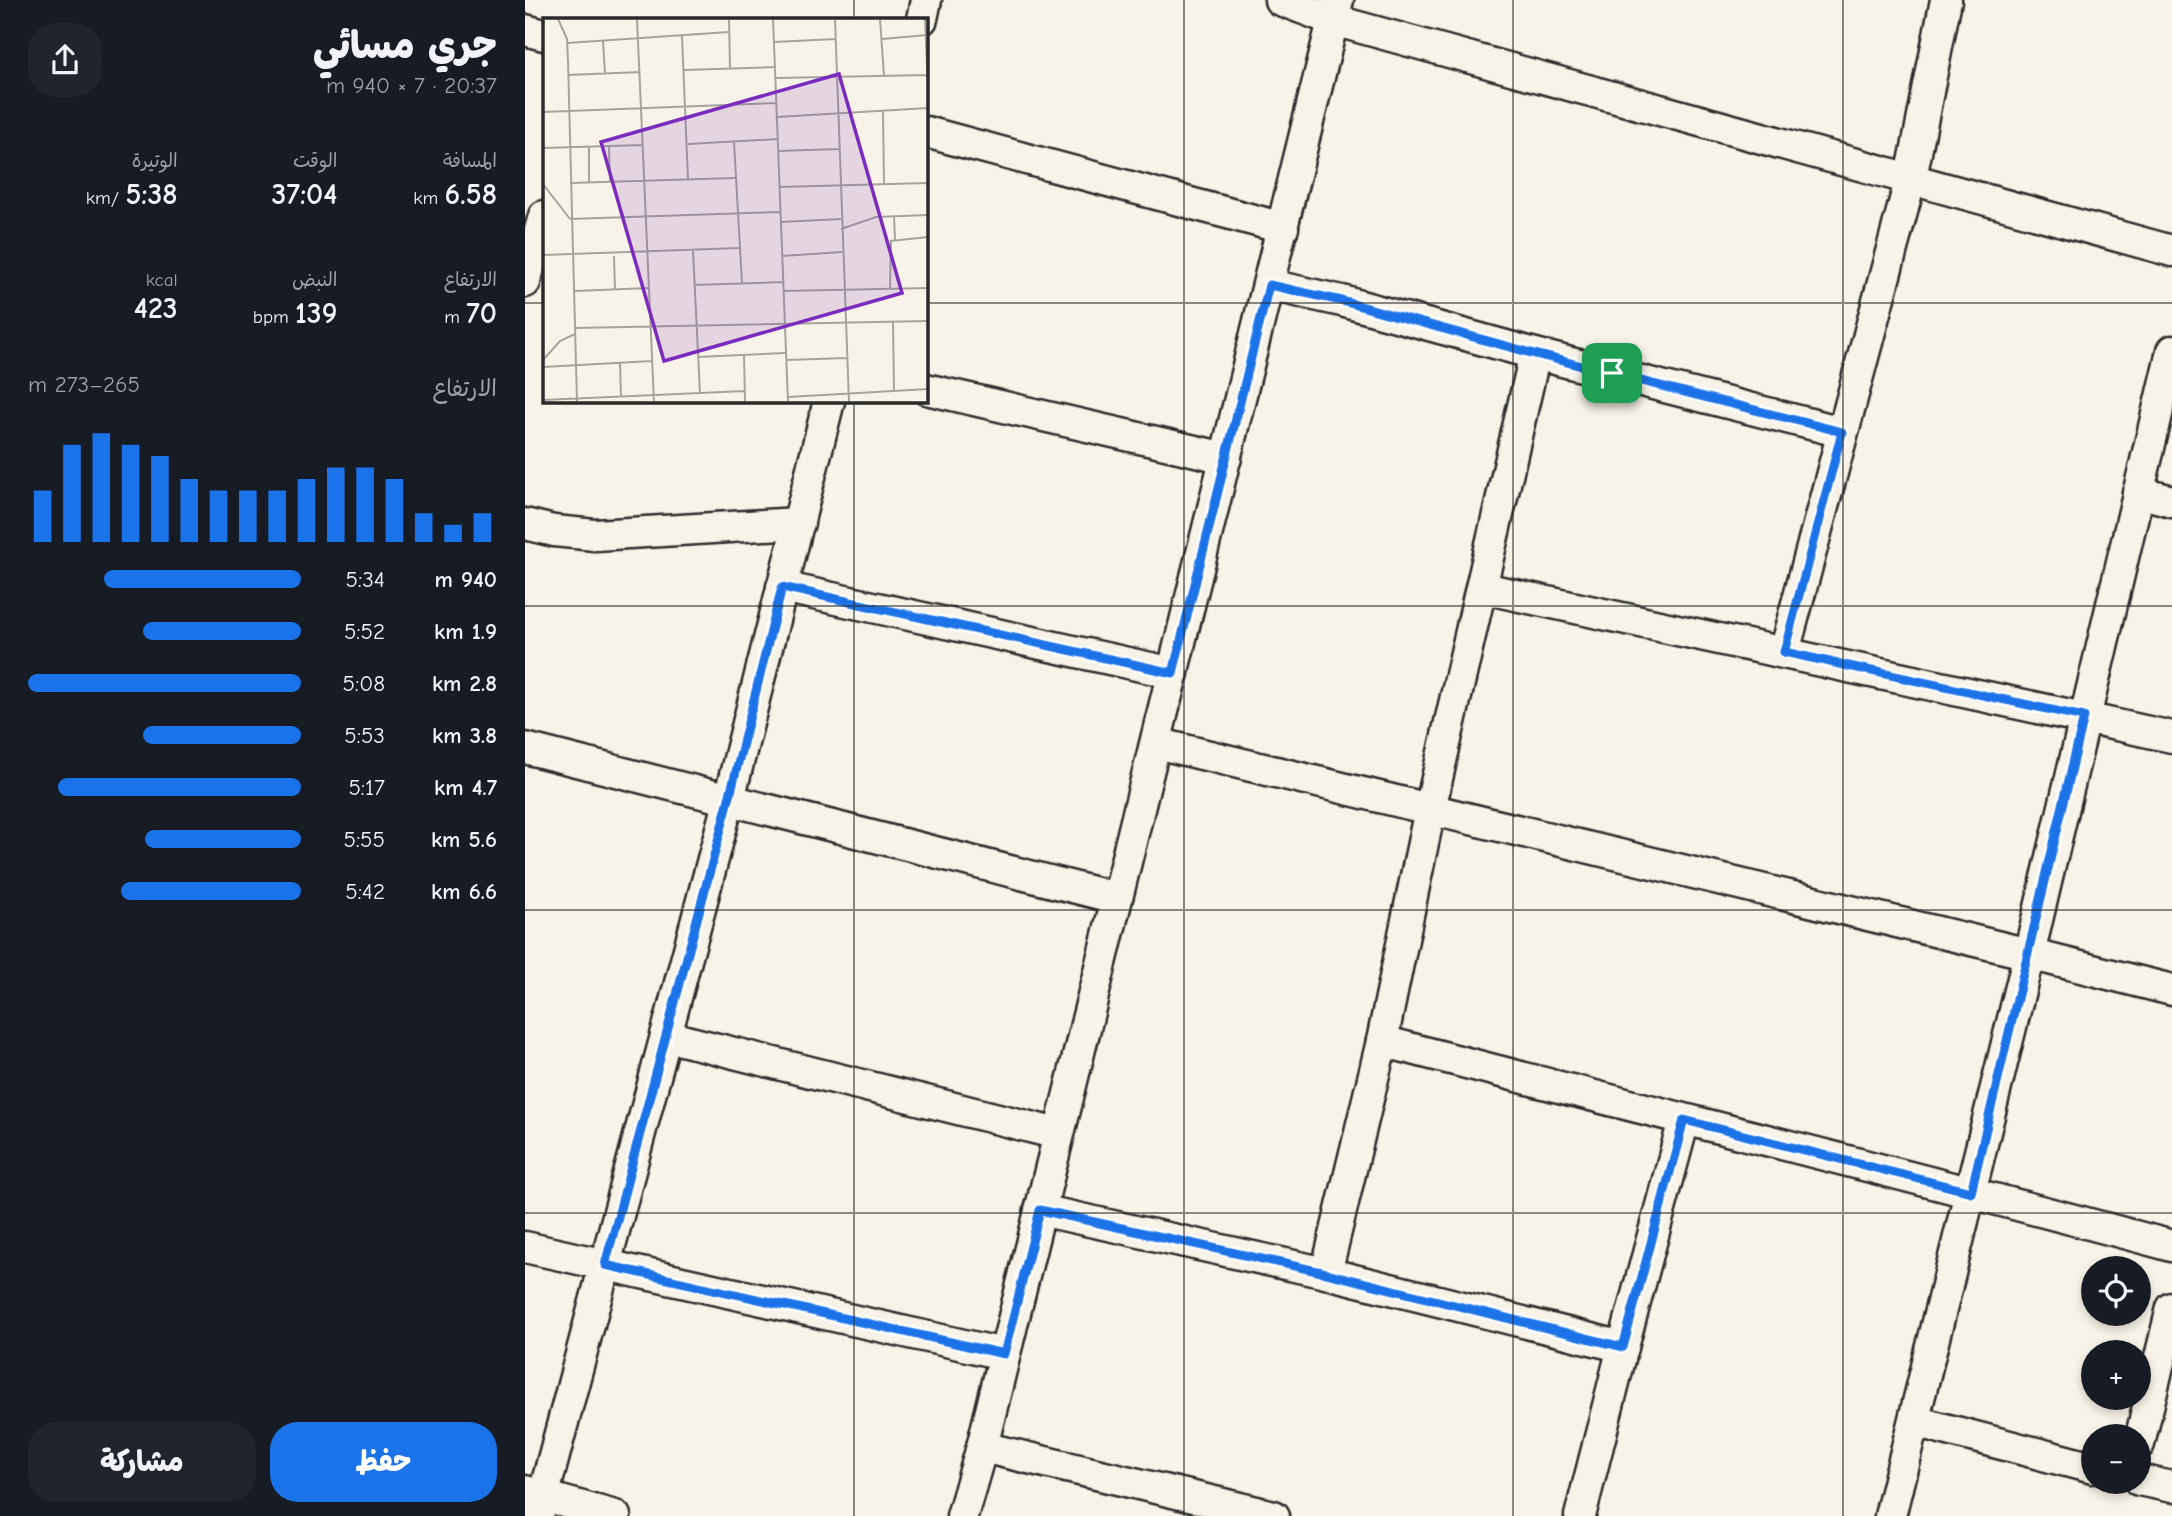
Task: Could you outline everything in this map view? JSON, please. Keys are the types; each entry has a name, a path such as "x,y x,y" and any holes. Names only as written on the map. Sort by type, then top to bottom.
{"street":[{"path":"922,18 926,0"},
{"path":"1279,0 1336,10 2172,251"},
{"path":"1784,652 1912,178 1946,0"},
{"path":"962,1516 982,1447 1336,10"},
{"path":"525,30 543,35"},
{"path":"927,132 1283,228"},
{"path":"525,282 543,219"},
{"path":"1269,285 1342,301 1535,354 1842,432"},
{"path":"1890,1516 2029,954 2172,351"},
{"path":"1326,1273 1382,1041 1430,809 1535,354"},
{"path":"927,389 1226,458"},
{"path":"615,1516 535,1501 605,1265 729,799 829,402"},
{"path":"2138,492 2172,501"},
{"path":"525,524 554,531 594,535 799,523"},
{"path":"782,587 1173,673"},
{"path":"1483,588 2172,737"},
{"path":"1156,743 2172,990"},
{"path":"525,748 1116,898"},
{"path":"666,1036 1058,1134"},
{"path":"1382,1041 2172,1246"},
{"path":"1580,1516 1684,1120"},
{"path":"1040,1210 1326,1273 1623,1347"},
{"path":"525,1247 1004,1354"},
{"path":"2144,1424 2172,1308"},
{"path":"1914,1421 2081,1465"},
{"path":"982,1447 1274,1516"},
{"path":"2151,1482 2172,1488"}],"route":[{"path":"1269,285 1342,301 1612,373 1842,432 1784,652 2084,717 1971,1192 1684,1120 1623,1347 1326,1273 1040,1210 1004,1354 605,1265 729,799 782,587 1173,673 1269,285"}]}
